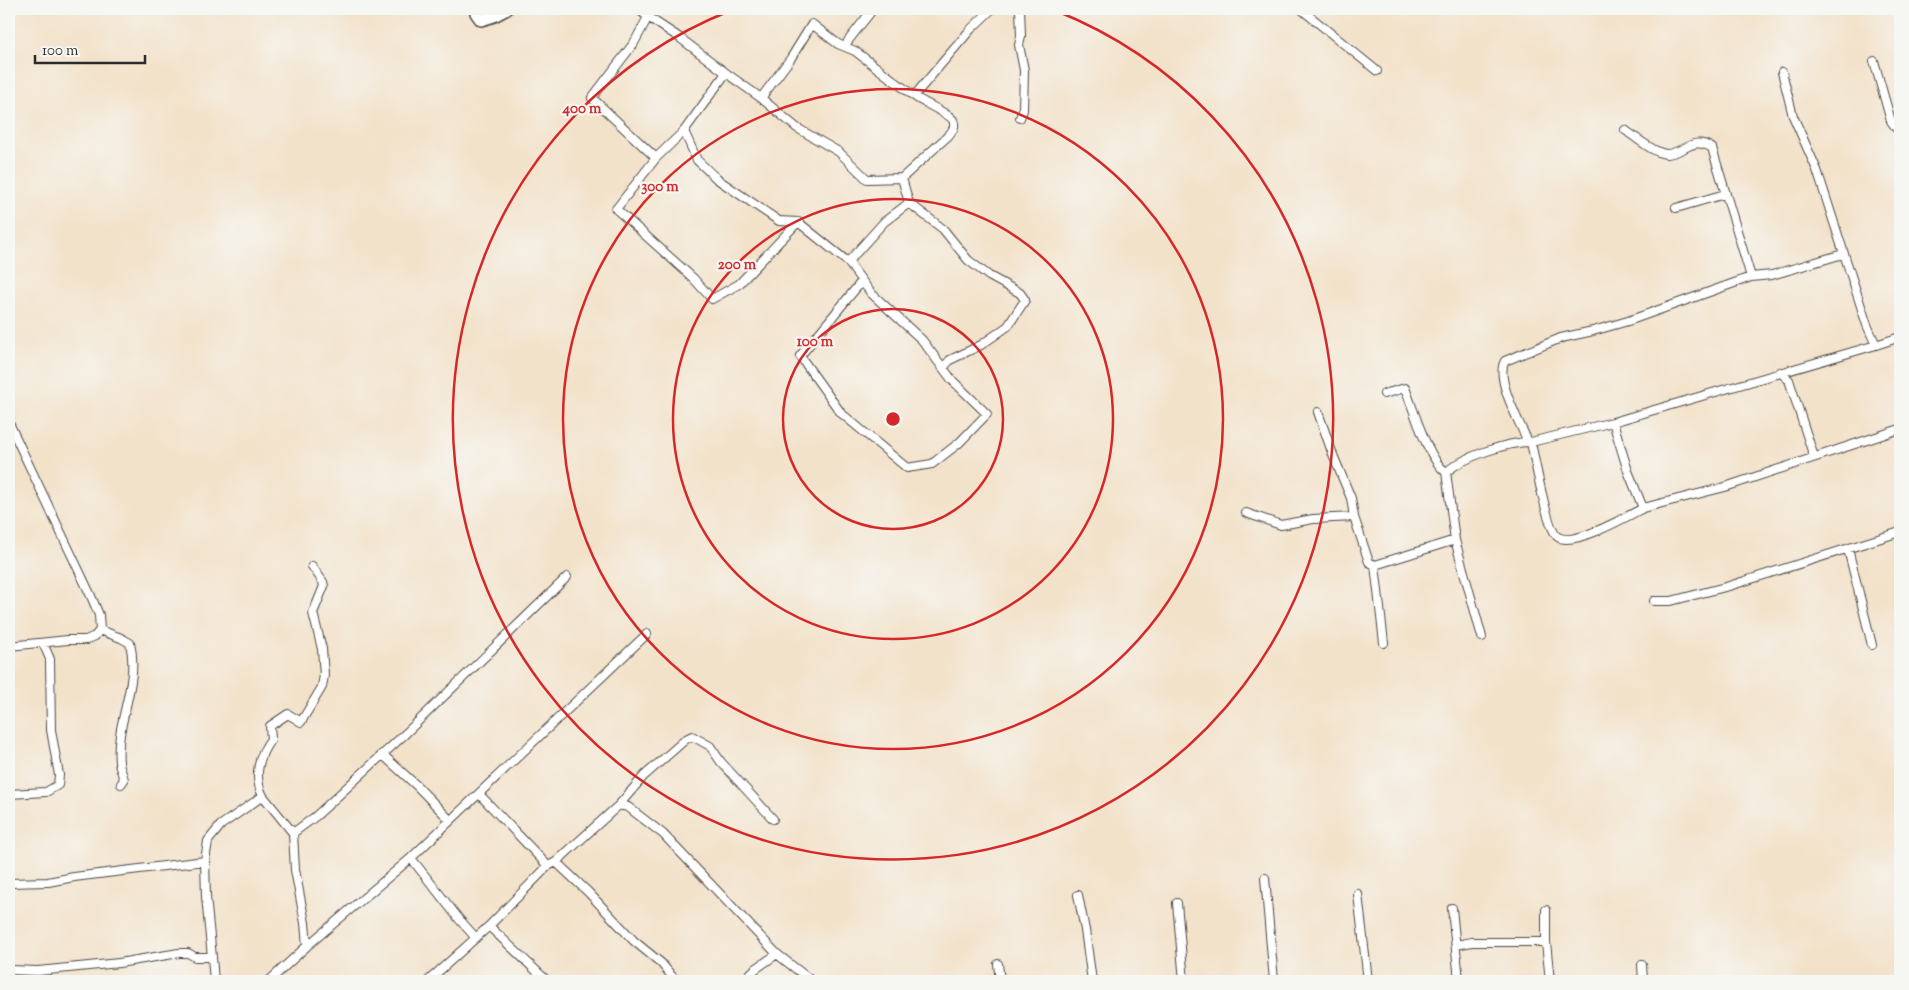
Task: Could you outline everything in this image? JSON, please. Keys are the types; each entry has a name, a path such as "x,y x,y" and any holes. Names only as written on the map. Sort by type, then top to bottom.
{"street":[{"path":"476,9 476,13 481,20 507,9"},
{"path":"638,9 680,38 797,128 839,152 867,179 902,178 949,135 954,128 953,120 949,116 923,103 855,51 838,44 812,24 791,58 760,98"},
{"path":"848,41 873,9"},
{"path":"914,96 971,29 992,9"},
{"path":"1020,9 1021,36 1019,45 1024,70 1023,110 1020,118"},
{"path":"1301,9 1377,71"},
{"path":"648,17 634,43 592,98 656,158"},
{"path":"1874,61 1891,121 1900,133"},
{"path":"1782,72 1793,116 1816,170 1867,325 1876,345"},
{"path":"726,73 709,93 684,131 656,158 616,209 693,278 712,299 739,284 798,222"},
{"path":"1624,130 1659,152 1668,154 1695,143 1705,144 1712,148 1751,277"},
{"path":"684,131 697,160 717,179 779,221 798,222 848,262 871,293 922,340 952,380 987,414 959,443 932,464 906,468 841,413 800,356 862,281"},
{"path":"902,178 910,203 943,229 968,260 989,276 1020,293 1025,300 1008,326 981,345 950,360 943,368"},
{"path":"1676,208 1725,194"},
{"path":"848,262 884,222 910,203"},
{"path":"1843,254 1772,275 1751,277 1628,321 1561,338 1505,361 1502,365 1504,385 1530,442 1549,520 1558,538 1564,539 1592,533 1643,508 1725,487 1900,429"},
{"path":"1446,472 1454,466 1483,454 1515,444 1614,422 1900,337"},
{"path":"1780,372 1789,380 1814,457"},
{"path":"1384,394 1405,388 1433,457 1437,464 1446,472 1455,540 1482,637"},
{"path":"1318,412 1351,498 1354,517 1369,562 1375,565 1455,540"},
{"path":"1614,422 1628,471 1643,508"},
{"path":"9,423 91,596 99,615 100,630 95,636 86,640 9,646"},
{"path":"1246,513 1282,525 1313,519 1354,517"},
{"path":"1654,601 1670,601 1729,586 1900,532"},
{"path":"1848,549 1872,644"},
{"path":"1375,565 1384,643"},
{"path":"307,946 305,923 295,870 293,833 263,796 260,790 258,775 259,761 271,739 270,726 288,714 301,722 322,687 324,675 322,650 313,614 324,586 312,566"},
{"path":"293,833 316,816 567,577"},
{"path":"100,630 130,643 132,652 131,689 124,717 118,763 124,780 122,784"},
{"path":"269,981 307,946 412,858 647,634"},
{"path":"9,794 46,792 58,785 59,775 51,730 50,659 43,642"},
{"path":"428,981 490,926 548,866 556,862 619,804 644,776 686,739 692,736 710,746 722,762 774,819"},
{"path":"382,754 418,786 450,820"},
{"path":"478,794 548,866"},
{"path":"214,981 206,897 208,842 221,825 263,796"},
{"path":"619,804 628,807 663,834 777,954 809,979 809,981"},
{"path":"412,858 476,938"},
{"path":"9,883 48,882 74,877 206,861"},
{"path":"556,862 588,892 634,941 661,963 676,981"},
{"path":"1265,878 1274,981"},
{"path":"1358,894 1368,981"},
{"path":"1078,895 1092,981"},
{"path":"1177,904 1184,981"},
{"path":"1452,908 1459,981"},
{"path":"1546,910 1546,942 1550,981"},
{"path":"490,926 546,981"},
{"path":"1456,945 1472,942 1546,942"},
{"path":"9,970 38,970 119,963 180,953 188,953 195,957 212,957"},
{"path":"743,981 754,970 777,954"},
{"path":"998,964 1000,981"},
{"path":"1642,965 1643,981"}]}
